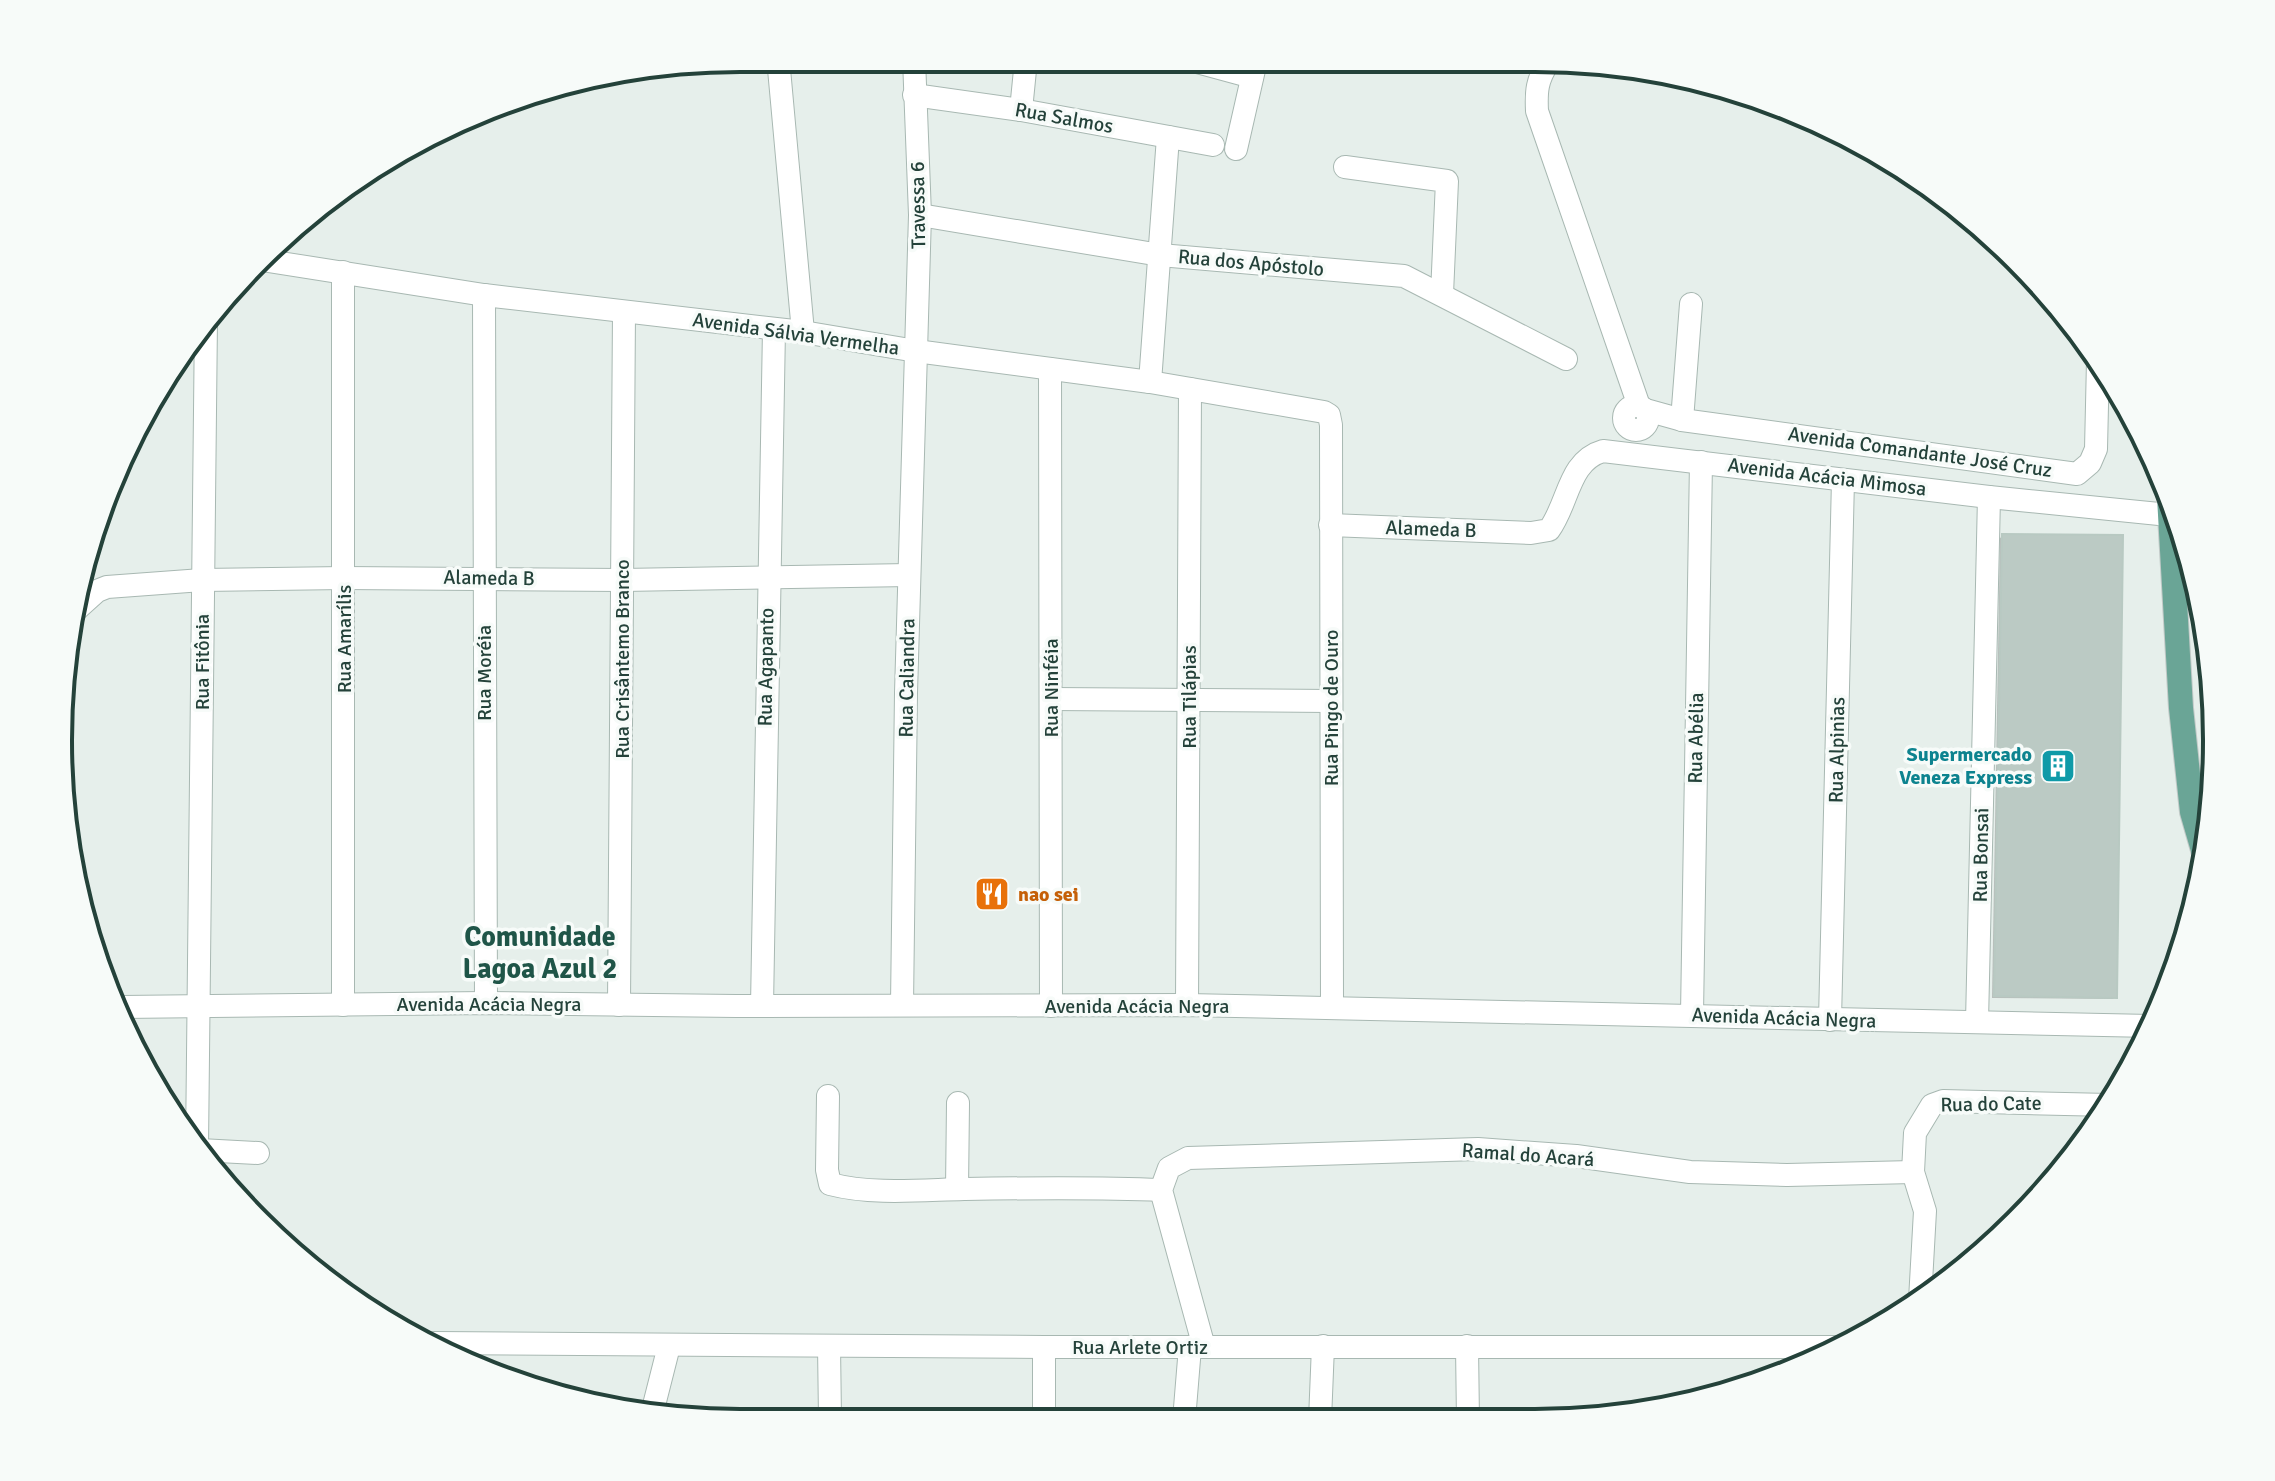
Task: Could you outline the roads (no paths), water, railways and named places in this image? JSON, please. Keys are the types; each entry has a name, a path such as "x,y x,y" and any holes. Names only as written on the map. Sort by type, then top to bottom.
{"main road":[{"path":"2171,535 2181,708 2192,812 2197,829"}],"street":[{"path":"779,72 803,332"},
{"name":"Travessa 6","path":"914,72 920,215 916,351"},
{"path":"1021,110 1025,72"},
{"path":"1236,149 1253,72"},
{"name":"Avenida Comandante José Cruz","path":"1542,72 1536,90 1537,111 1642,408 1682,420 2077,474 2090,463 2096,449 2098,381"},
{"name":"Rua Salmos","path":"914,95 1021,110 1213,145"},
{"path":"1150,382 1168,137"},
{"path":"1345,167 1447,181 1442,294"},
{"name":"Rua dos Apóstolo","path":"920,215 1160,255 1404,276 1566,359"},
{"name":"Avenida Sálvia Vermelha","path":"274,262 484,295 803,332 916,351 1150,382 1324,412"},
{"name":"Rua Amarílis","path":"343,272 343,1005"},
{"name":"Rua Moréia","path":"484,295 486,1003"},
{"path":"1682,420 1691,304"},
{"name":"Rua Crisântemo Branco","path":"619,1005 624,312"},
{"name":"Rua Agapanto","path":"762,1006 767,577 774,329"},
{"name":"Rua Fitônia","path":"199,1132 206,340"},
{"name":"Rua Caliandra","path":"902,1005 916,351"},
{"name":"Rua Ninféia","path":"1050,369 1051,1006"},
{"name":"Rua Tilápias","path":"1187,1005 1190,389"},
{"name":"Rua Pingo de Ouro","path":"1324,412 1329,415 1331,425 1332,1007"},
{"name":"Avenida Acácia Mimosa","path":"1531,533 1549,530 1559,516 1577,467 1590,455 1603,451 1989,497 2160,506"},
{"name":"Rua Abélia","path":"1692,1014 1701,462"},
{"name":"Rua Alpinias","path":"1830,1020 1843,480"},
{"name":"Rua Bonsai","path":"1977,1022 1989,497"},
{"name":"Alameda B","path":"1330,525 1531,533"},
{"name":"Alameda B","path":"87,600 107,587 202,580 623,580 909,575"},
{"path":"1051,699 1330,701"},
{"name":"Avenida Acácia Negra","path":"128,1007 486,1003 1187,1005 2139,1026"},
{"path":"828,1096 827,1170 830,1184 859,1189 1095,1187 1161,1190 1197,1347 1186,1409"},
{"name":"Rua do Cate","path":"1921,1285 1925,1211 1913,1172 1915,1133 1932,1105 1943,1101 2095,1105"},
{"path":"957,1189 958,1103"},
{"path":"212,1150 258,1153"},
{"name":"Ramal do Acará","path":"1161,1190 1169,1168 1188,1158 1409,1151 1514,1150 1704,1172 1787,1175 1913,1172"},
{"name":"Rua Arlete Ortiz","path":"452,1343 1815,1347"},
{"path":"655,1403 669,1346"},
{"path":"829,1346 830,1409"},
{"path":"1320,1409 1323,1346"},
{"path":"1467,1346 1468,1409"},
{"path":"1044,1347 1044,1409"}],"place":[{"name":"Supermercado Veneza Express","path":"2058,766"},
{"name":"nao sei","path":"992,894"}],"district":[{"name":"Comunidade Lagoa Azul 2","path":"540,953"}]}
